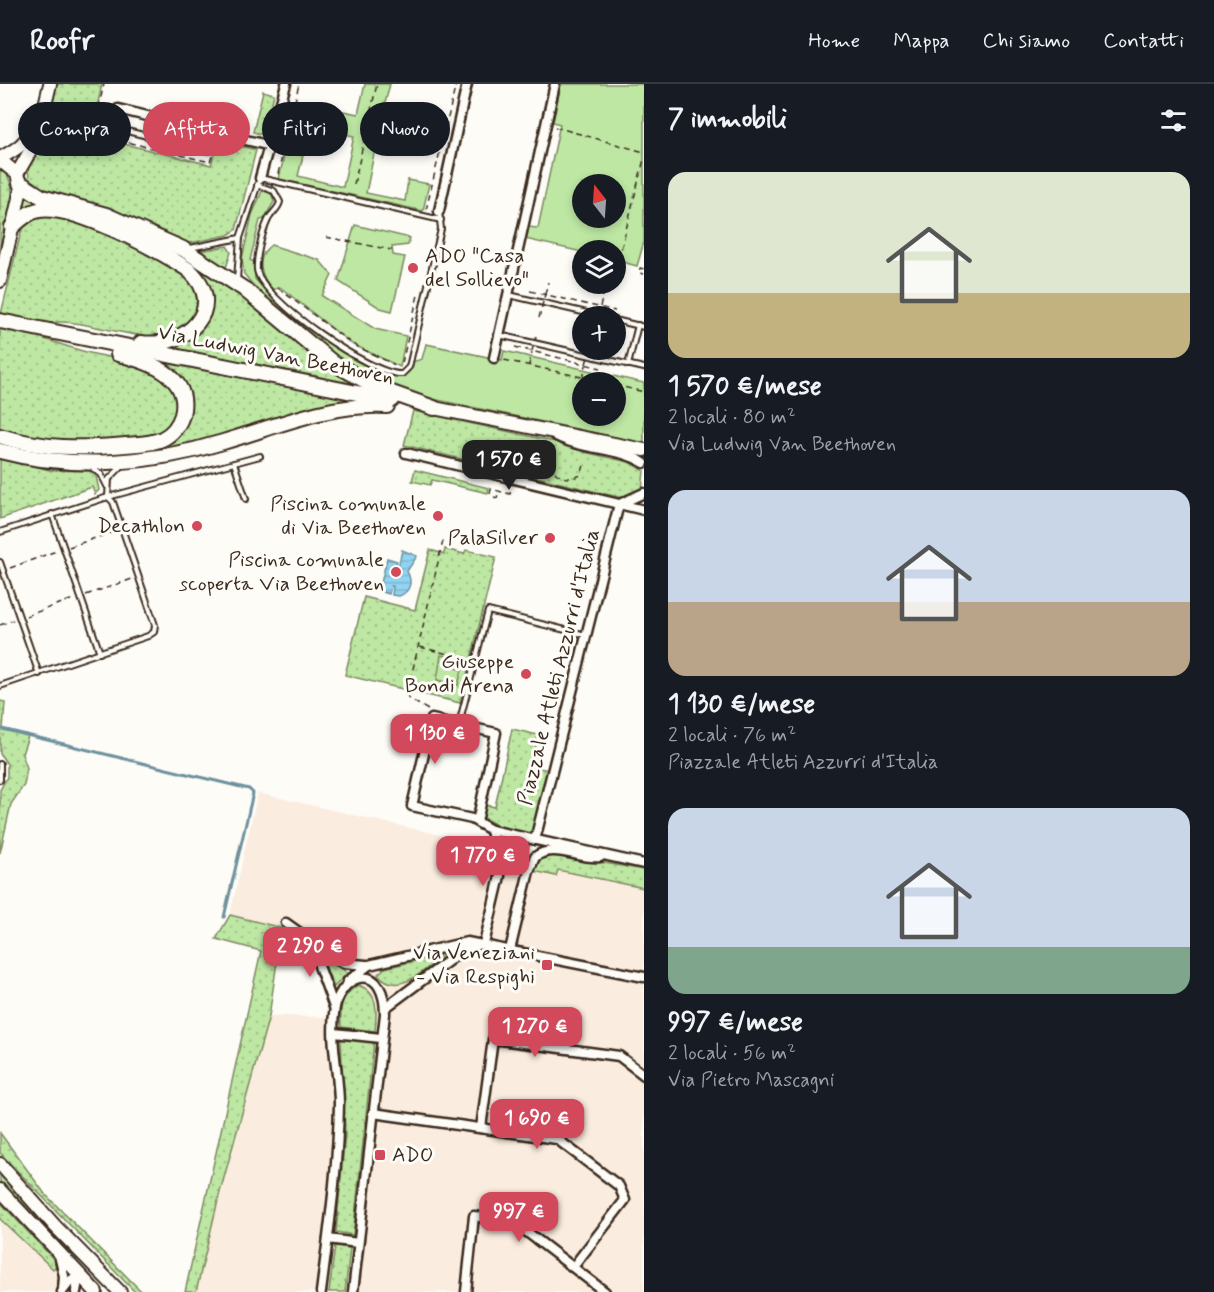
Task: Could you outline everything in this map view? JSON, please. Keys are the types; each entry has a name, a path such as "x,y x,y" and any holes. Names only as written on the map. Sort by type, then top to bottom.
{"highway":[{"path":"19,179 42,197 112,217 183,249 237,283 333,363 378,388 434,408"},
{"path":"12,227 27,215 38,210 50,210 91,220 183,266 197,279 205,295 205,307 197,324 187,333 168,342 151,344 48,331"},
{"name":"Via Ludwig Van Beethoven","path":"0,321 434,408"},
{"path":"0,435 57,447 97,448 159,440 174,430 180,420 182,394 173,379 163,370 146,361 105,351 48,331"},
{"path":"0,451 58,461 137,459 195,450 292,419 343,407 374,405 434,408"}],"main road":[{"path":"19,179 0,159 16,150 30,136 43,84"},
{"path":"0,281 12,227 19,179 37,139 50,84"},
{"name":"Via Ludwig Van Beethoven","path":"434,408 644,450"},
{"path":"0,1164 120,1292"},
{"path":"0,1190 96,1292"},
{"path":"79,1275 91,1263"}],"street":[{"path":"282,102 286,84"},
{"path":"440,215 467,84"},
{"path":"494,358 555,84"},
{"path":"259,181 268,156"},
{"name":"Via Ludwig Van Beethoven","path":"545,430 573,445 633,457 644,463"},
{"path":"406,453 644,510"},
{"path":"619,504 637,499 644,493"},
{"name":"Piazzale Atleti Azzurri d'Italia","path":"535,840 619,504"},
{"path":"432,718 412,806 477,822 491,830 644,864"},
{"name":"Piazzale Atleti Azzurri d'Italia","path":"432,718 496,733 477,822"},
{"path":"484,944 500,876 491,830"},
{"path":"510,950 529,871 535,857 551,850 591,858 610,856"},
{"path":"286,923 344,963 369,965"},
{"path":"334,1009 342,990 353,975 369,965 461,942 484,944 644,977"},
{"path":"385,1008 465,949 484,944"},
{"path":"321,1292 336,1172 338,1113 334,1009 318,962 323,956 331,956"},
{"path":"342,990 355,980 372,979 382,992 385,1008 358,1243 355,1292"},
{"path":"334,1033 381,1038"},
{"path":"481,1128 493,1039 619,1056 644,1075"},
{"path":"373,1113 557,1139 622,1190 625,1195 622,1204 573,1267"},
{"path":"466,1292 474,1216 514,1222 605,1292"},
{"path":"328,1239 358,1243"},
{"path":"59,1255 64,1276 63,1291"},
{"path":"63,1291 71,1280 79,1275"},
{"path":"76,1292 79,1275"}],"lane":[{"path":"259,181 440,215 441,229 409,367 402,374 392,374 349,353 316,331 263,284 257,262 268,220 280,202 274,191 259,181"},
{"path":"237,283 240,238 259,181"},
{"path":"183,249 240,238"},
{"path":"508,295 572,310"},
{"path":"626,322 644,327"},
{"path":"628,365 638,325"},
{"path":"499,335 644,368"},
{"path":"107,487 111,475 121,466 200,454 221,448 241,436"},
{"path":"1,687 154,632 154,620 101,474 91,467 44,465 17,455"},
{"path":"0,532 108,496 260,456"},
{"path":"234,463 246,499"},
{"path":"52,514 100,653"},
{"path":"0,562 39,674"},
{"path":"459,725 488,611 586,636"},
{"path":"0,764 0,780"}],"path":[{"path":"278,176 299,84"},
{"path":"354,184 377,84"},
{"path":"426,210 456,84"},
{"path":"546,124 644,152"},
{"path":"623,240 644,159"},
{"path":"326,237 392,250"},
{"path":"644,269 640,268 639,273 644,274"},
{"path":"539,318 548,282"},
{"path":"273,290 280,287 344,339 400,368 420,288"},
{"path":"530,291 592,306"},
{"path":"600,306 603,295"},
{"path":"529,365 536,336"},
{"path":"515,347 601,368"},
{"path":"494,358 572,375"},
{"path":"584,372 587,360"},
{"path":"626,388 644,392"},
{"path":"490,494 491,489 510,494 522,462 531,453 540,456 555,473 573,477 581,475 585,462"},
{"path":"494,497 497,498 499,491"},
{"path":"432,718 427,707 408,698 443,541"},
{"path":"0,625 139,576"},
{"path":"420,647 471,660"}],"shaded area":[{"path":"258,793 644,882 644,1292 196,1292 220,1192 269,1016 327,1017 324,985 292,930 230,915"},
{"path":"0,1196 62,1267 56,1292 0,1292"}],"green space":[{"path":"55,84 102,84 98,102 51,102"},
{"path":"365,84 390,84 385,102 361,102"},
{"path":"561,84 644,84 644,242 637,266 626,263 626,240 572,240 572,250 525,239 528,227 538,228 560,124 553,122"},
{"path":"263,91 274,94 272,102 262,102 262,134 253,132"},
{"path":"360,105 360,156 374,156 366,193 405,201 408,180 429,184 423,211 279,179 284,156 303,156 298,176 343,187 354,136 348,135 348,112 358,114"},
{"path":"131,146 143,149 143,156 174,156 211,165 214,156 250,156 250,148 256,150 236,230 228,235 181,245 39,193 30,186 28,169 36,156 131,156"},
{"path":"0,169 7,176 12,195 0,248"},
{"path":"263,189 272,195 274,202 264,219 260,220 250,260 254,262 255,279 302,323 344,353 364,365 401,377 409,372 412,362 422,359 426,344 502,360 504,351 596,372 572,372 572,426 626,426 626,379 644,383 644,443 423,397 373,379 331,356 266,301 244,274 242,259 252,215"},
{"path":"25,194 107,218 196,261 257,303 318,356 347,375 383,392 162,349 174,344 195,329 208,310 210,299 198,274 170,253 125,231 77,213 43,206 21,214"},
{"path":"44,217 80,222 120,239 168,265 188,281 193,289 197,302 194,315 182,329 165,335 145,336 60,322 44,325 42,336 44,339 145,366 167,379 174,389 176,407 171,420 159,434 124,440 78,442 33,438 0,428 0,318 21,232 28,221"},
{"path":"355,225 410,238 408,245 392,247 393,255 405,257 392,311 380,308 338,281"},
{"path":"271,245 319,260 332,275 322,296 375,329 406,336 400,367 352,344 280,287 273,290 261,268 262,256"},
{"path":"227,246 231,252 225,271 195,252"},
{"path":"155,361 368,402 161,452 81,457 0,447 0,440 14,444 172,438 185,384 177,374"},
{"path":"413,411 556,442 584,452 629,462 644,471 642,490 627,498 618,497 404,445"},
{"path":"0,456 49,470 89,471 96,476 99,490 95,494 92,487 0,519"},
{"path":"415,470 489,488 488,493 432,480 430,485 412,481"},
{"path":"445,549 464,554 466,550 496,557 460,703 345,675 364,597 415,610 430,550 444,554"},
{"path":"441,655 465,660 463,669 456,668 462,670 458,685 437,680"},
{"path":"0,701 5,702 3,729 28,736 22,754 27,768 24,785 11,804 0,853 0,790 7,777 7,764 0,754"},
{"path":"512,729 538,735 532,766 548,770 533,835 500,827 484,818 486,805 495,807"},
{"path":"500,839 529,846 523,869 509,865"},
{"path":"549,853 644,870 644,888 558,870 556,876 534,871 537,862"},
{"path":"230,915 282,928 269,1016 220,1192 196,1292 185,1292 261,951 216,939"},
{"path":"445,954 412,979 403,982 386,981 378,974 385,968"},
{"path":"332,959 347,973 334,987 324,964"},
{"path":"358,985 370,992 375,1003 375,1031 341,1027 344,998"},
{"path":"341,1038 374,1041 353,1235 336,1232 345,1134"},
{"path":"0,1133 45,1194 142,1292 135,1292 0,1153"},
{"path":"0,1171 79,1257 73,1264 0,1183"},
{"path":"0,1202 58,1264 53,1269 0,1219"},
{"path":"335,1246 350,1248 345,1292 329,1292"}],"water":[{"name":"Piscina comunale scoperta Via Beethoven","path":"402,550 417,556 407,571 410,579 408,589 399,596 392,595 393,586 389,594 379,591 387,558 397,561 395,567 398,568"}],"waterway":[{"path":"2,729 249,789 253,793 224,917"}],"place":[{"name":"ADO \"Casa del Sollievo\"","path":"413,268"},
{"name":"Piscina comunale di Via Beethoven","path":"438,516"},
{"name":"Decathlon","path":"197,526"},
{"name":"PalaSilver","path":"550,538"},
{"name":"Piscina comunale scoperta Via Beethoven","path":"396,572"},
{"name":"Giuseppe Bondi Arena","path":"526,674"},
{"name":"Via Veneziani - Via Respighi","path":"547,965"},
{"name":"ADO","path":"380,1155"}]}
